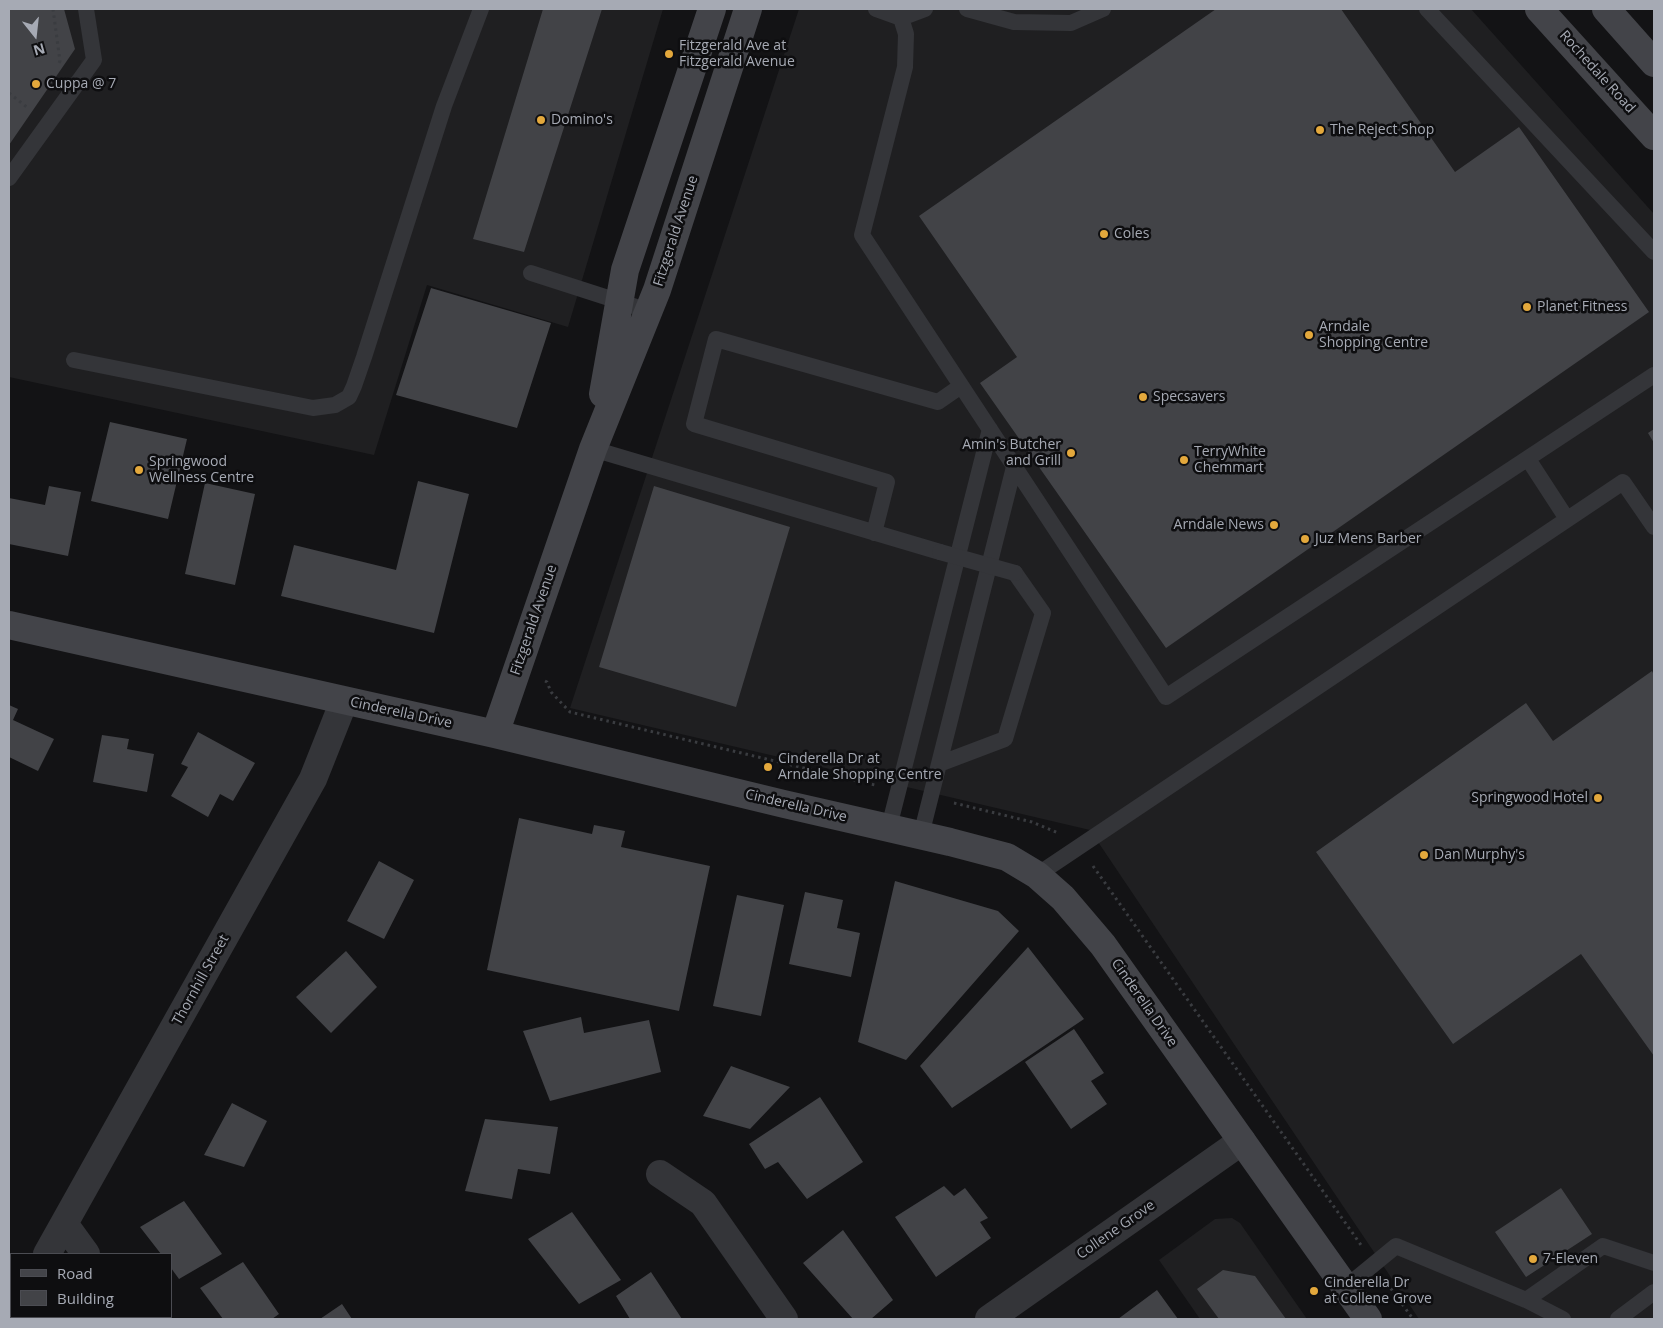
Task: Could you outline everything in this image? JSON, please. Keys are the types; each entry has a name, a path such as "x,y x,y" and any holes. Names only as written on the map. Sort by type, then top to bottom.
{"street":[{"name":"Fitzgerald Avenue","path":"593,449 625,270 712,9"},
{"name":"Fitzgerald Avenue","path":"495,734 593,449 657,290 748,9"},
{"name":"Rochedale Road","path":"1539,9 1654,136"},
{"path":"1606,9 1654,62"},
{"name":"Cinderella Drive","path":"9,625 495,734 784,804 921,834 1007,857 1037,875 1063,898 1103,945 1368,1319"},
{"name":"Thornhill Street","path":"49,1253 313,779 344,701"},
{"name":"Collene Grove","path":"989,1319 1242,1141"},
{"path":"660,1174 703,1203 784,1319"},
{"path":"65,1224 85,1253"}],"lane":[{"path":"9,178 94,60 86,9"},
{"path":"74,360 313,408 335,405 349,397 370,339 444,106 481,9"},
{"path":"876,9 901,13 925,9"},
{"path":"967,9 1014,22 1071,23 1103,9"},
{"path":"1427,9 1654,252"},
{"path":"901,13 906,34 905,67 862,235 1166,697 1654,375"},
{"path":"531,273 649,311"},
{"path":"874,533 887,482 694,424 716,339 938,402 961,386"},
{"path":"889,827 990,429"},
{"path":"593,449 1015,573 1043,613 1005,739 939,764"},
{"path":"1528,459 1567,519"},
{"path":"921,834 1014,467"},
{"path":"1037,875 1623,482 1654,527"},
{"path":"1346,1287 1396,1246 1526,1300 1563,1319"},
{"path":"1526,1300 1603,1246 1654,1263"},
{"path":"1618,1319 1654,1292"}],"path":[{"path":"53,9 60,61 55,69"},
{"path":"9,93 28,108 24,115"},
{"path":"539,679 547,682 551,692 570,712 898,790"},
{"path":"930,798 1032,822 1055,831 1088,859 1413,1319"}],"shaded area":[{"path":"9,9 663,9 568,327 427,285 374,455 9,377"},
{"path":"799,9 1471,9 1654,214 1653,1319 1419,1319 1090,830 570,708"},
{"path":"1232,1218 1240,1223 1307,1319 1200,1319 1159,1260 1215,1219"}],"building":[{"path":"9,9 64,9 75,49 9,145"},
{"path":"543,9 602,9 524,252 473,239"},
{"name":"Arndale Shopping Centre","path":"1216,9 1341,9 1455,172 1519,127 1649,312 1166,648 980,383 1017,357 919,216"},
{"path":"431,288 551,323 517,428 396,395"},
{"name":"Springwood Wellness Centre","path":"110,422 187,439 168,519 91,501"},
{"path":"1654,429 1654,443 1648,433"},
{"path":"418,481 469,494 434,633 281,596 294,545 396,570"},
{"path":"205,483 255,494 235,585 185,574"},
{"path":"49,486 81,492 68,556 9,544 9,498 45,505"},
{"path":"654,486 790,527 736,707 599,667"},
{"path":"1652,671 1654,675 1654,1056 1581,954 1453,1044 1316,852 1526,703 1553,741"},
{"path":"9,705 18,709 13,720 54,739 38,771 9,757"},
{"path":"198,732 255,763 233,801 220,794 208,817 171,796 188,767 181,764"},
{"path":"102,735 129,739 127,749 154,754 147,792 93,782"},
{"path":"519,818 592,834 594,825 625,831 621,847 710,866 679,1011 487,970"},
{"path":"379,861 414,880 384,939 347,921"},
{"path":"895,881 998,911 1019,931 906,1060 858,1042"},
{"path":"805,892 843,900 837,928 860,933 851,977 789,964"},
{"path":"737,895 784,905 761,1016 713,1006"},
{"path":"1028,947 1084,1019 952,1108 920,1066"},
{"path":"346,951 377,987 331,1033 296,997"},
{"path":"581,1017 584,1033 649,1020 661,1072 550,1101 523,1031"},
{"path":"1074,1029 1104,1073 1091,1081 1107,1104 1071,1129 1025,1062"},
{"path":"731,1066 790,1087 750,1129 703,1116"},
{"path":"820,1097 863,1162 807,1199 778,1162 765,1169 749,1144"},
{"path":"232,1103 267,1121 244,1167 204,1155"},
{"path":"485,1119 558,1127 550,1174 518,1169 512,1199 465,1191"},
{"path":"944,1186 954,1196 965,1188 988,1218 980,1222 991,1238 936,1277 895,1217"},
{"path":"1561,1188 1592,1234 1526,1277 1495,1232"},
{"path":"184,1201 222,1254 179,1279 172,1269 172,1253 160,1253 140,1227"},
{"path":"572,1212 621,1280 579,1304 528,1239"},
{"path":"843,1230 893,1300 871,1319 853,1319 803,1263"},
{"path":"243,1262 279,1314 272,1319 223,1319 200,1288"},
{"path":"1223,1270 1255,1276 1286,1319 1219,1319 1197,1289"},
{"path":"651,1272 682,1319 630,1319 616,1296"},
{"path":"1157,1290 1178,1319 1118,1319"},
{"path":"342,1304 352,1319 320,1319"}],"place":[{"name":"Fitzgerald Ave at Fitzgerald Avenue","path":"669,54"},
{"name":"Cuppa @ 7","path":"36,84"},
{"name":"Domino's","path":"541,120"},
{"name":"The Reject Shop","path":"1320,130"},
{"name":"Coles","path":"1104,234"},
{"name":"Planet Fitness","path":"1527,307"},
{"name":"Arndale Shopping Centre","path":"1309,335"},
{"name":"Specsavers","path":"1143,397"},
{"name":"Amin's Butcher and Grill","path":"1071,453"},
{"name":"TerryWhite Chemmart","path":"1184,460"},
{"name":"Springwood Wellness Centre","path":"139,470"},
{"name":"Arndale News","path":"1274,525"},
{"name":"Juz Mens Barber","path":"1305,539"},
{"name":"Cinderella Dr at Arndale Shopping Centre","path":"768,767"},
{"name":"Springwood Hotel","path":"1598,798"},
{"name":"Dan Murphy's","path":"1424,855"},
{"name":"7-Eleven","path":"1533,1259"},
{"name":"Cinderella Dr at Collene Grove","path":"1314,1291"}]}
